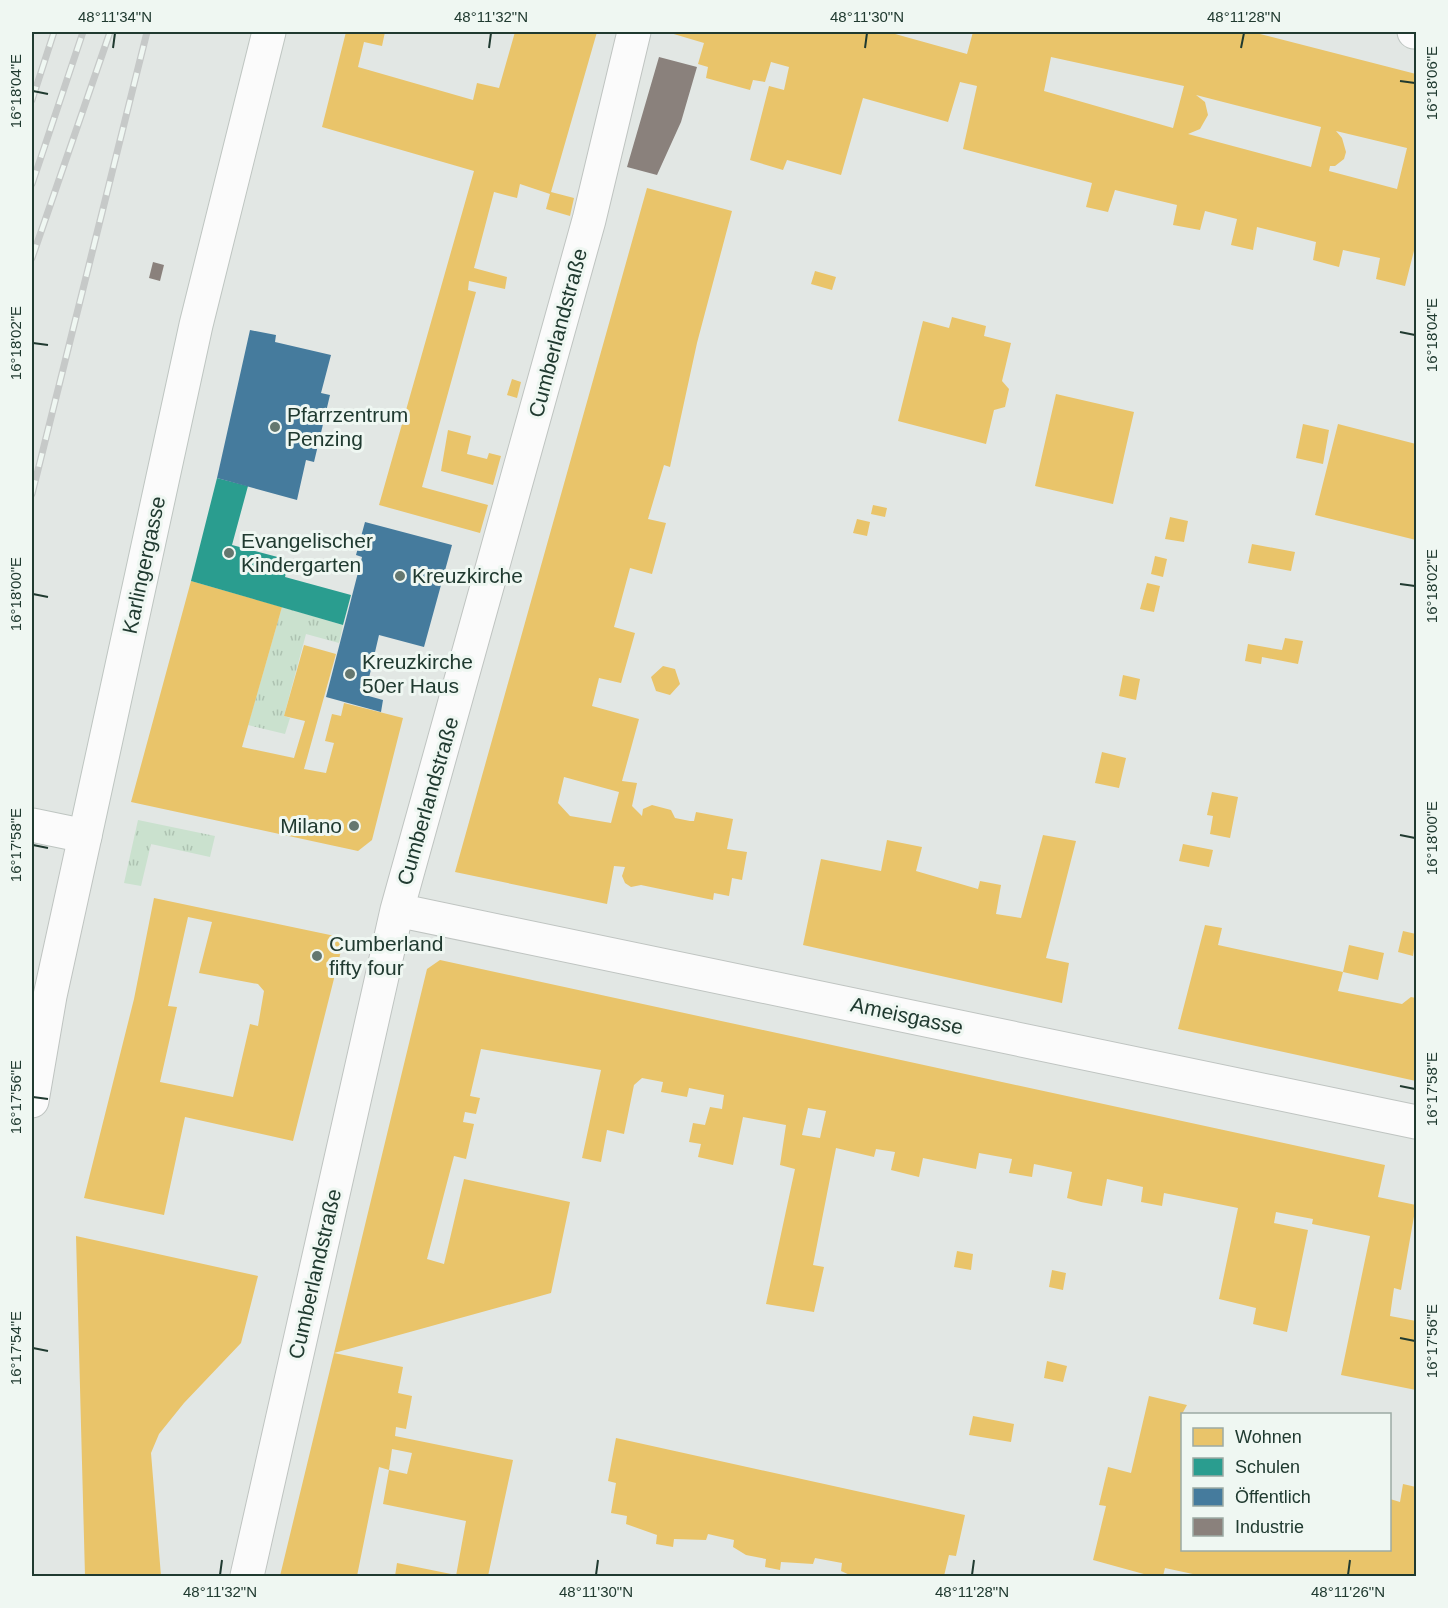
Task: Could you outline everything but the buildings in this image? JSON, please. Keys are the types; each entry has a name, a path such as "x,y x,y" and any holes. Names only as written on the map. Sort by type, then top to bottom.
{"street":[{"name":"Karlingergasse","path":"32,1101 50,996 196,325 269,32"},
{"name":"Cumberlandstraße","path":"247,1576 397,910 589,220 634,32"},
{"path":"32,825 85,836"},
{"name":"Ameisgasse","path":"397,910 1416,1122"}],"green space":[{"path":"282,607 343,625 339,643 306,634 284,716 290,718 285,734 248,725"},
{"path":"138,820 215,836 210,857 151,844 141,886 124,883"}],"railway":[{"path":"32,100 54,32"},
{"path":"32,184 83,32"},
{"path":"32,258 110,32"},
{"path":"32,494 147,32"}],"place":[{"name":"Pfarrzentrum Penzing","path":"275,427"},
{"name":"Evangelischer Kindergarten","path":"229,553"},
{"name":"Kreuzkirche","path":"400,576"},
{"name":"Kreuzkirche 50er Haus","path":"350,674"},
{"name":"Milano","path":"354,826"},
{"name":"Cumberland fifty four","path":"317,956"}]}
